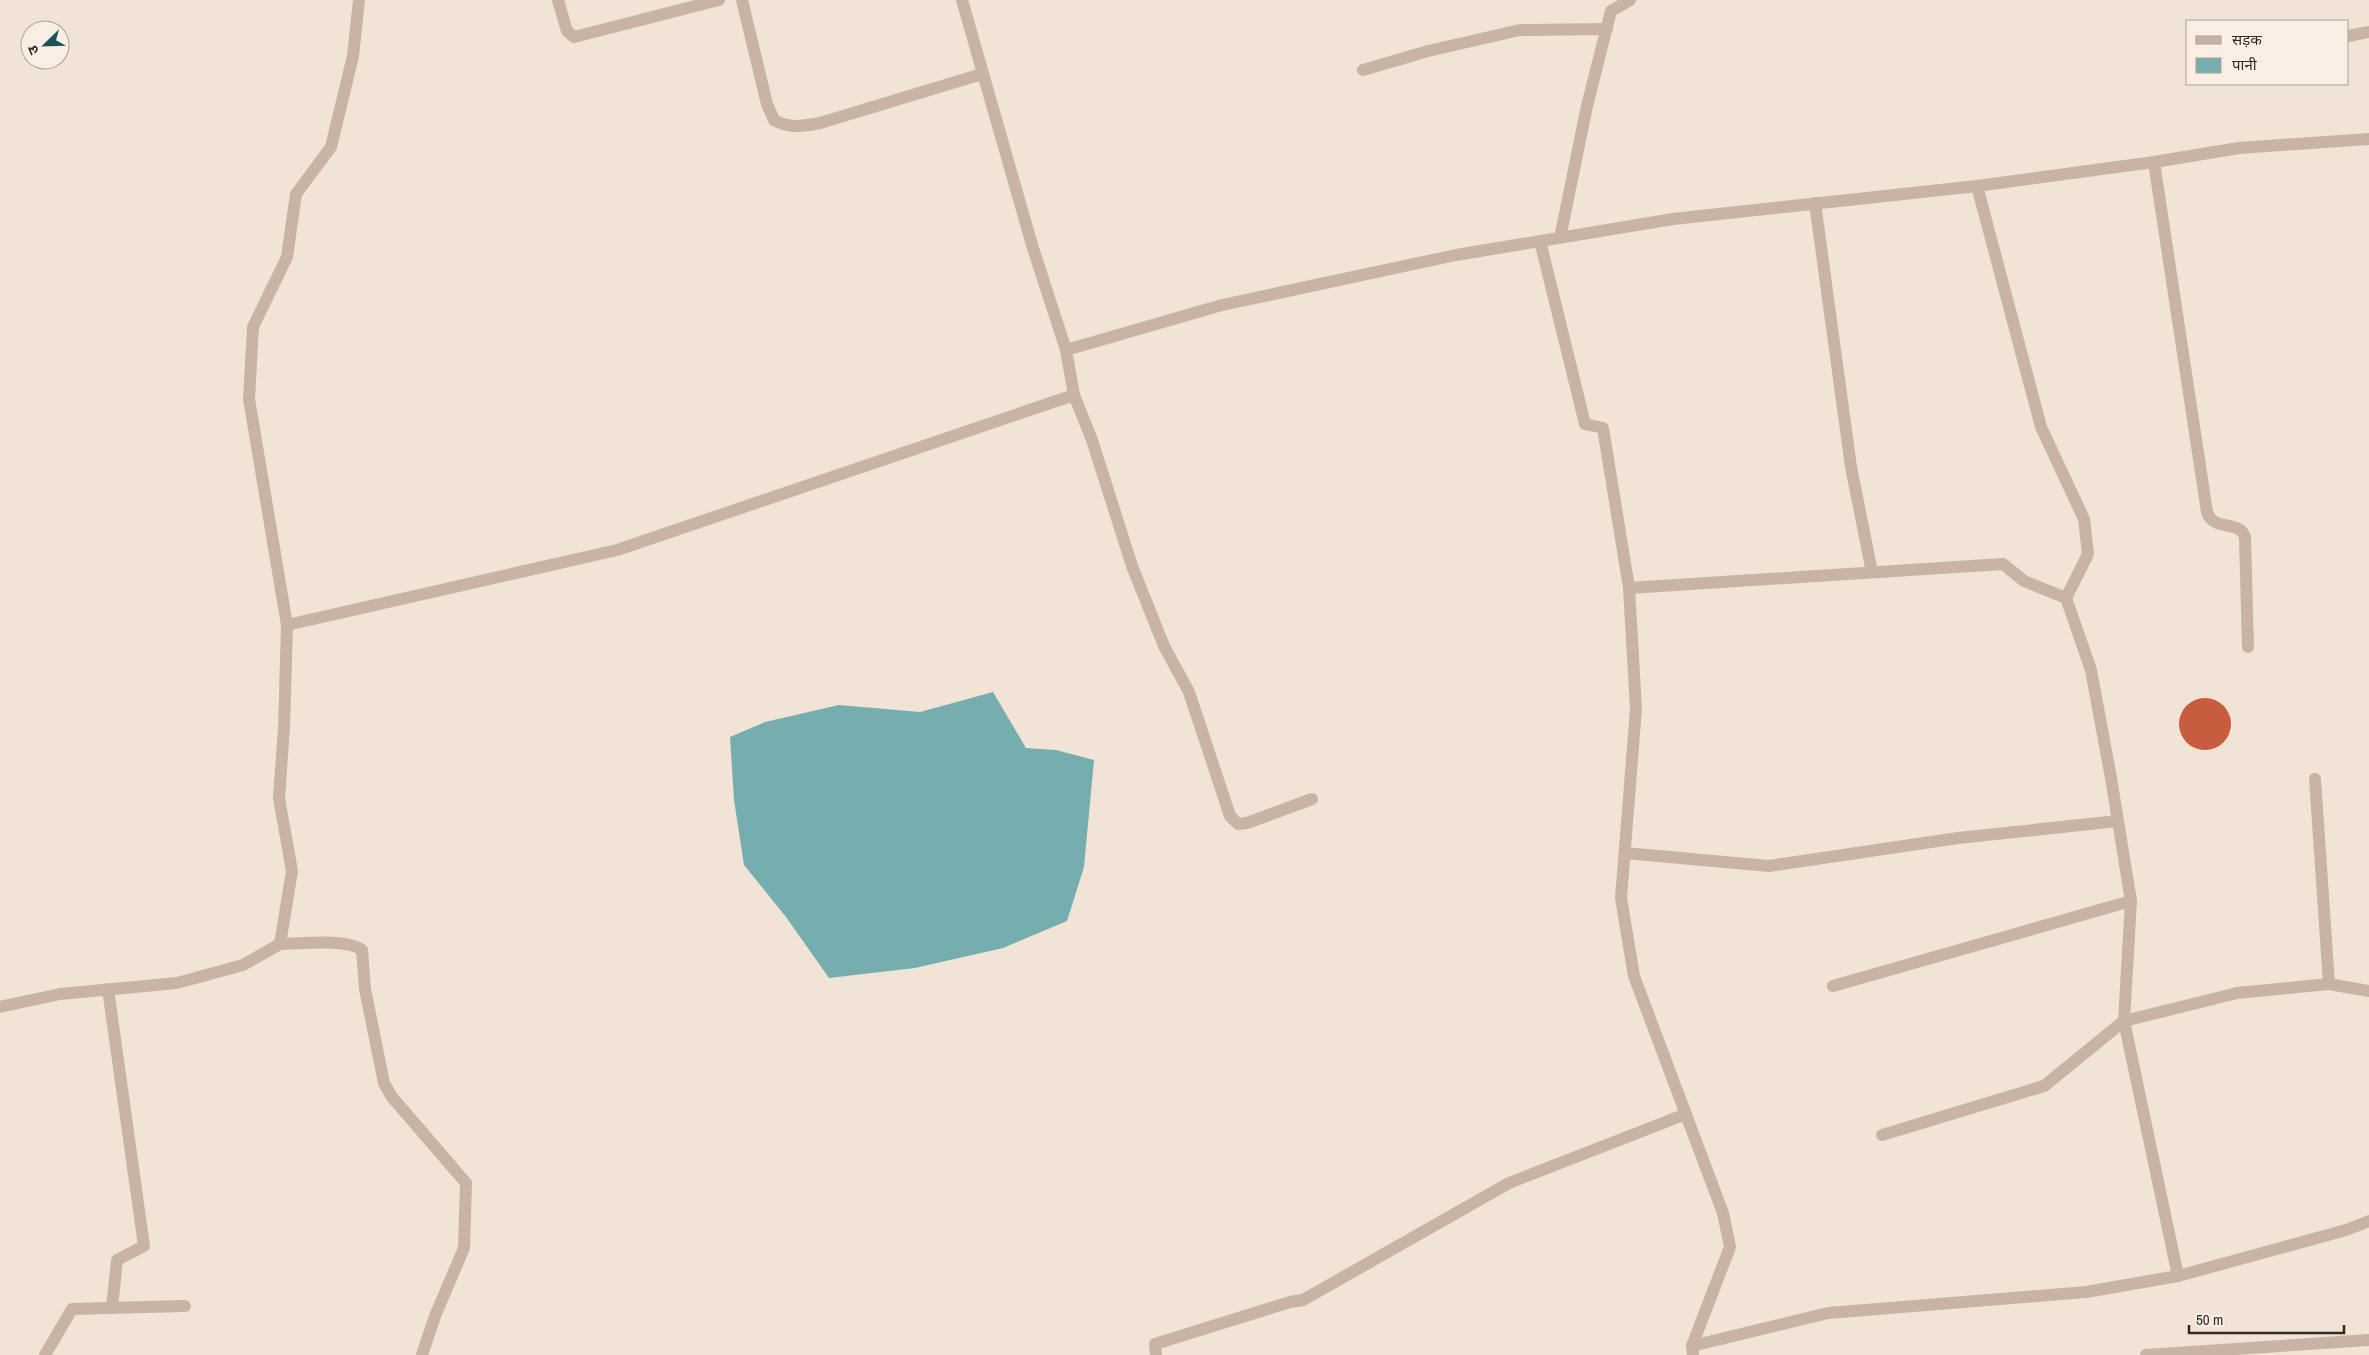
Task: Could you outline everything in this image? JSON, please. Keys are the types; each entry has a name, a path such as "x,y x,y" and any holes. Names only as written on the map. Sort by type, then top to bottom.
{"street":[{"path":"280,944 292,871 279,798 284,728 287,625 249,398 253,327 287,257 296,194 331,147 353,56 359,0"},
{"path":"558,0 563,22 567,31 574,37 719,0"},
{"path":"742,0 767,104 774,120 786,126 800,127 820,123 982,74"},
{"path":"962,0 1030,236 1066,350 1074,394 1092,440 1135,575 1164,646 1189,692 1230,816 1238,824 1247,823 1312,799"},
{"path":"1560,238 1588,106 1611,12 1630,0"},
{"path":"1363,70 1428,51 1520,30 1607,29"},
{"path":"2349,36 2369,32"},
{"path":"1066,350 1222,305 1456,255 1673,219 1977,186 2154,162 2239,148 2369,139"},
{"path":"2154,162 2206,512 2209,519 2215,524 2238,528 2243,531 2245,537 2248,647"},
{"path":"1977,186 2041,427 2084,519 2088,554 2066,598 2091,670 2118,821 2131,901 2124,1021 2178,1276"},
{"path":"1815,203 1851,468 1872,572"},
{"path":"1540,241 1585,424 1604,428 1629,588 1636,709 1622,898 1634,976 1723,1213 1730,1247 1693,1351"},
{"path":"287,625 617,550 1074,394"},
{"path":"1629,588 2002,564 2024,581 2066,598"},
{"path":"2315,779 2329,984"},
{"path":"1625,853 1769,866 1958,838 2118,821"},
{"path":"1833,986 2131,901"},
{"path":"0,1007 60,994 177,983 243,965 280,944 339,944 356,946 362,950 365,989 384,1083 392,1097 466,1183 464,1248 435,1316 422,1355"},
{"path":"1882,1135 2044,1086 2124,1021 2237,993 2329,984 2369,991"},
{"path":"108,989 144,1246 117,1260 112,1308"},
{"path":"1156,1355 1155,1344 1290,1302 1303,1300 1508,1183 1686,1114"},
{"path":"1693,1351 1828,1313 2086,1292 2178,1276 2346,1230 2369,1221"},
{"path":"45,1355 72,1309 185,1306"},
{"path":"2146,1355 2369,1340"}],"water":[{"path":"993,692 1026,748 1056,750 1094,760 1084,867 1067,921 1003,948 915,968 829,978 786,917 744,865 734,800 730,737 765,722 839,705 920,712"}],"building":[{"path":"2205,698 2215,700 2223,706 2229,714 2231,724 2229,734 2223,742 2215,748 2205,750 2195,748 2187,742 2181,734 2179,724 2181,714 2187,706 2195,700"}]}
